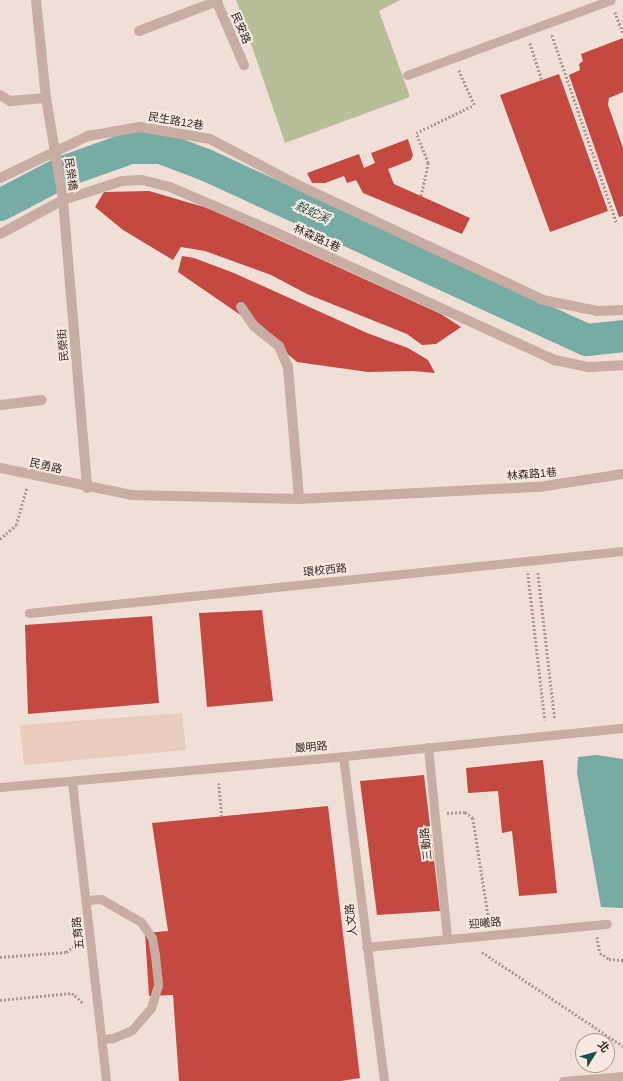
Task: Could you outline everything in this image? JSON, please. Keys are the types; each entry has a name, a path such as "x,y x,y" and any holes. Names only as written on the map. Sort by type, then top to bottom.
{"street":[{"path":"36,0 46,98 56,151"},
{"path":"139,31 216,1"},
{"name":"民安路","path":"216,1 244,65"},
{"path":"0,95 10,101 46,98"},
{"name":"民生路12巷","path":"0,178 88,136 140,127 210,139 298,185 543,300 597,311 623,310"},
{"name":"民榮橋","path":"56,151 63,200"},
{"name":"林森路1巷","path":"0,234 63,200 122,181 142,180 170,188 277,232 555,360 589,367 623,365"},
{"name":"民榮街","path":"63,200 86,488"},
{"path":"241,307 254,326 278,346 288,367 299,499"},
{"path":"0,405 42,400"},
{"name":"民勇路","path":"0,468 86,488"},
{"name":"林森路1巷","path":"86,488 131,495 299,499 539,487 623,474"}],"lane":[{"path":"407,75 611,0"},
{"name":"環校西路","path":"29,613 623,551"},
{"name":"嚴明路","path":"0,787 72,782 623,728"},
{"name":"三動路","path":"428,747 447,939"},
{"name":"人文路","path":"344,756 366,947 384,1081"},
{"name":"五育路","path":"72,782 106,1081"},
{"path":"86,900 101,899 141,922 152,938 155,956 158,985 151,1008 132,1030 102,1039"},
{"name":"迎曦路","path":"366,947 607,924"},
{"path":"563,1081 623,1076"}],"path":[{"path":"611,0 623,33"},
{"path":"548,23 617,224"},
{"path":"526,31 542,80"},
{"path":"421,196 428,163 416,133 474,105 453,58"},
{"path":"0,539 16,525 31,475"},
{"path":"536,560 555,719"},
{"path":"526,561 545,720"},
{"path":"219,783 222,816"},
{"path":"435,815 465,812 473,818 489,920"},
{"path":"595,925 600,953 609,959 623,960"},
{"path":"0,957 66,952 79,941"},
{"path":"482,952 623,1046"},
{"path":"0,1000 72,993 81,999 85,1008"}],"green space":[{"path":"236,0 400,0 379,11 410,97 285,143"}],"shaded area":[{"path":"182,713 186,750 24,765 20,725"}],"water":[{"path":"596,755 623,759 623,908 601,907 577,773 578,757"}],"building":[{"path":"623,38 623,92 609,98 608,105 623,148 623,216 619,217 569,75 580,70 579,64 583,61 581,54"},
{"path":"559,74 608,211 550,232 500,95"},
{"path":"408,139 413,155 411,160 388,169 394,184 470,218 462,234 363,193 356,180 347,183 344,176 325,183 312,183 307,173 359,154 364,168 375,163 371,153"},
{"path":"149,191 211,209 441,314 461,327 436,344 422,345 407,334 307,294 271,275 205,251 181,247 173,260 123,230 95,207 104,192"},
{"path":"182,256 194,258 234,273 367,333 408,348 428,360 435,373 413,371 368,372 297,362 242,316 178,272"},
{"path":"262,610 273,701 207,707 199,613"},
{"path":"152,616 159,703 28,714 25,625"},
{"path":"543,760 557,893 519,896 512,831 502,833 498,791 468,793 466,768"},
{"path":"424,775 440,911 377,915 360,781"},
{"path":"328,806 360,1078 341,1081 179,1081 173,995 149,996 145,933 168,931 152,823"}],"waterway":[{"name":"殺蛇溪","path":"0,205 63,172 130,148 161,148 206,165 587,340 623,336"}]}
